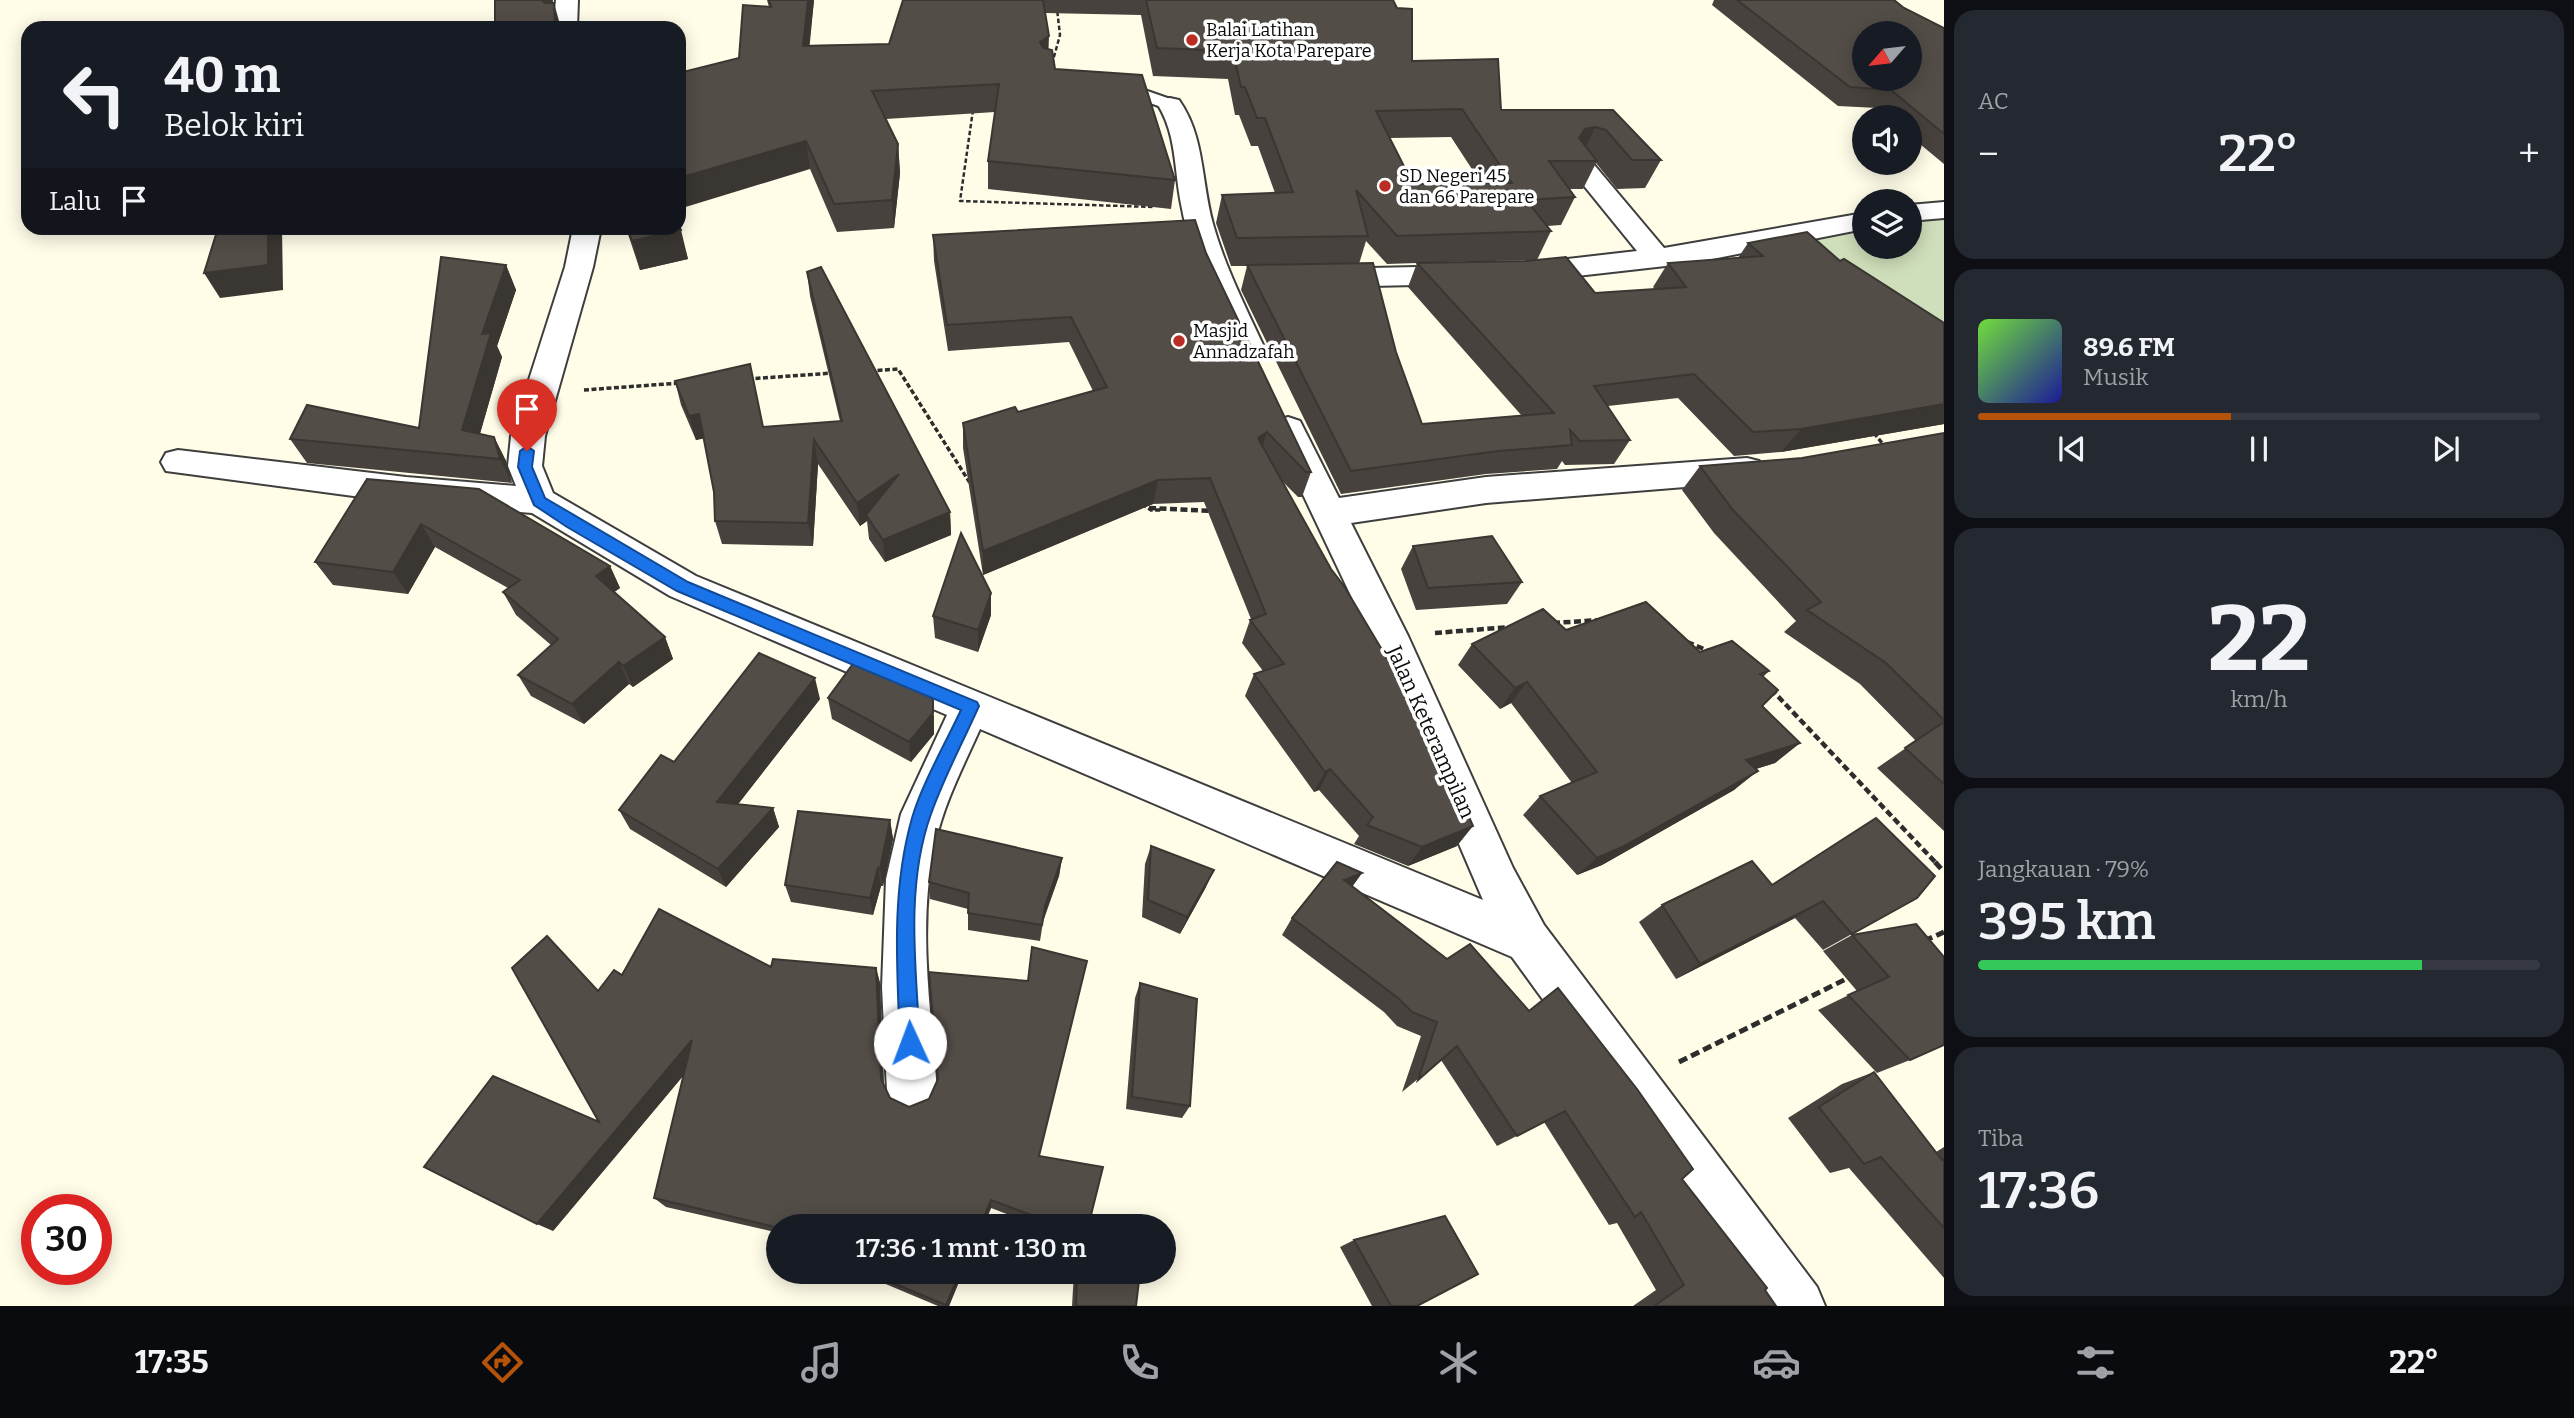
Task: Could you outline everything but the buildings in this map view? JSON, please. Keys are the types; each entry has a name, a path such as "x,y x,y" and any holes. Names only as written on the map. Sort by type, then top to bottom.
{"street":[{"path":"566,21 567,0"},
{"name":"Jalan Keterampilan","path":"1170,105 1181,120 1187,142 1195,208 1232,278 1268,386 1389,636 1497,883 1528,941 1798,1306"},
{"path":"1581,166 1658,259"},
{"path":"1922,212 1944,210"},
{"path":"1301,278 1494,274 1658,259 1852,223"},
{"path":"539,501 525,467 528,436 579,267 586,235"},
{"path":"178,462 406,490 539,501 683,586 1528,941"},
{"path":"1328,513 1486,489 1781,467"},
{"path":"912,1091 905,922 911,862 922,815 971,706"}],"lane":[{"path":"1050,70 1103,81 1170,105"}],"path":[{"path":"1050,70 1060,35 1056,0"},
{"path":"974,107 960,201 1195,208"},
{"path":"857,372 898,369 974,490"},
{"path":"747,379 843,372"},
{"path":"541,393 692,382"},
{"path":"1874,433 1886,449"},
{"path":"1131,497 1151,510 1219,511"},
{"path":"1542,624 1611,619"},
{"path":"1389,636 1514,626"},
{"path":"1675,636 1720,655"},
{"path":"1761,682 1781,696 1944,872"},
{"path":"1912,947 1944,932"},
{"path":"1634,1084 1856,974"}],"green space":[{"path":"1944,216 1944,347 1776,245 1852,229 1852,259 1922,259 1922,217"}],"place":[{"name":"Balai Latihan Kerja Kota Parepare","path":"1192,40"},
{"name":"SD Negeri 45 dan 66 Parepare","path":"1385,186"},
{"name":"Masjid Annadzafah","path":"1179,341"}],"route":[{"path":"527,451 525,467 539,501 572,523 683,586 971,706 922,815 911,862 905,922 910,1043"}]}
